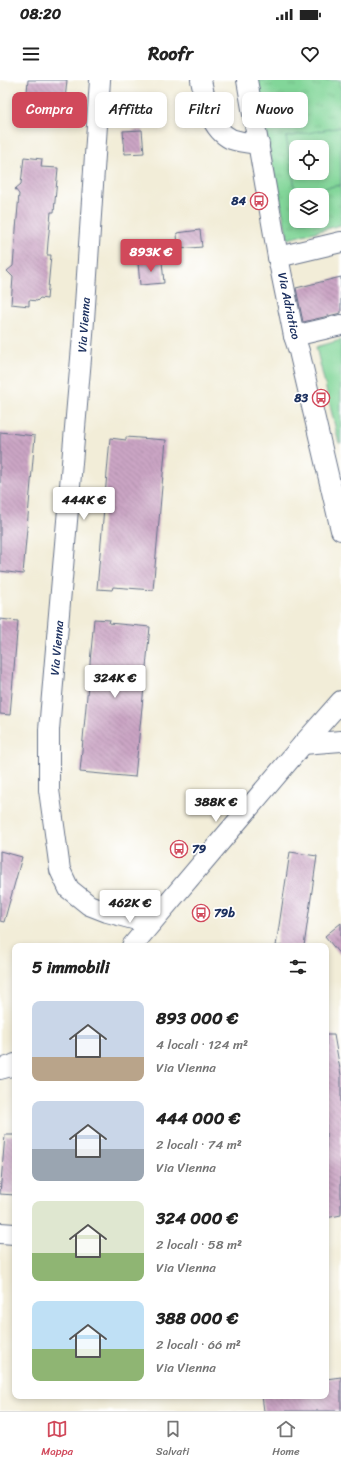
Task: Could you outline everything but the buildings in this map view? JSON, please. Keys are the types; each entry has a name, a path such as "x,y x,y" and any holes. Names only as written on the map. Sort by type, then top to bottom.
{"street":[{"name":"Via Vienna","path":"100,80 83,335 49,730 50,790 60,870 69,889 95,908 133,920 152,922"},
{"path":"201,80 208,110 216,127 231,139 259,144"},
{"name":"Via Adriatico","path":"247,80 278,257 294,336 299,351 341,530"},
{"path":"278,257 341,242"},
{"path":"294,336 341,325"},
{"path":"134,943 341,701"},
{"path":"303,744 341,741"},
{"path":"0,1068 12,1066"},
{"path":"0,1233 12,1234"}],"green space":[{"path":"255,80 341,80 341,225 288,239 265,128 308,128 308,92 257,92"},
{"path":"341,127 341,185 324,188 295,188 294,180 329,180 329,140 289,140 289,154 286,137"},
{"path":"341,340 341,443 339,443 316,347"}],"place":[{"name":"84","path":"259,201"},
{"name":"83","path":"321,398"},
{"name":"79","path":"179,849"},
{"name":"79b","path":"201,913"}]}
